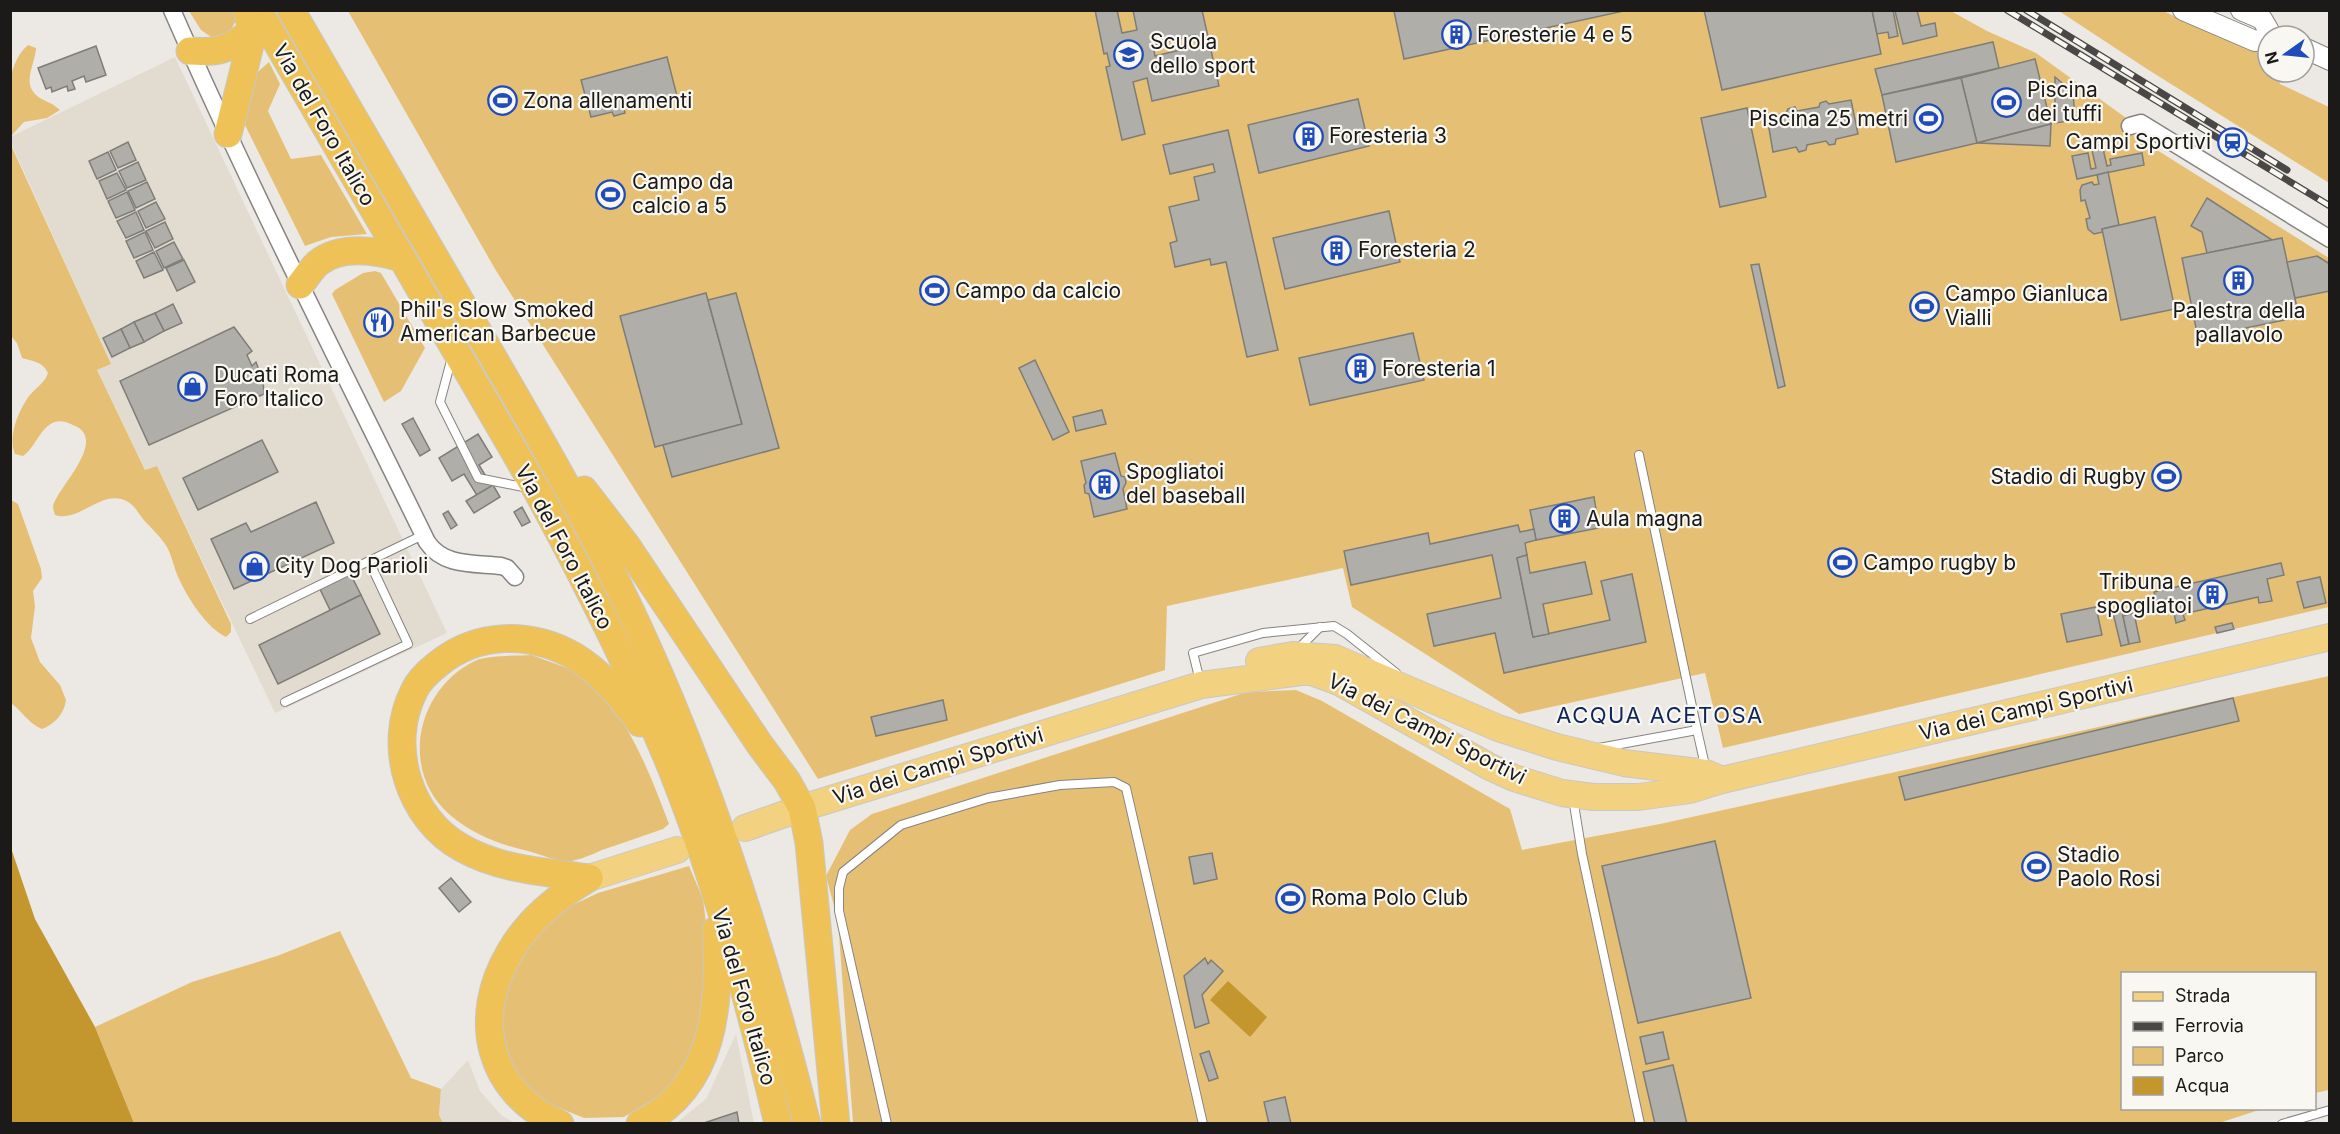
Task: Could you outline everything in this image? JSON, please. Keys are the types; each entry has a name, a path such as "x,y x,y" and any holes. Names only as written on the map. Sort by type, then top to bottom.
{"highway":[{"name":"Via del Foro Italico","path":"291,10 527,415 621,590 658,670 718,821 768,975 807,1124"},
{"path":"190,51 217,52 238,43 252,17"},
{"path":"228,134 247,62 252,17"},
{"name":"Via del Foro Italico","path":"252,17 401,258 536,489 573,557 613,640 670,766 706,867 749,1009 778,1124"},
{"path":"300,285 316,265 333,255 372,252 401,258"},
{"path":"527,415 627,546 760,745 787,781 802,808 808,843 836,1124"},
{"path":"589,878 519,869 489,861 460,848 429,822 411,790 402,754 408,705 423,677 452,653 483,641 515,638 555,648 588,665 607,682 629,708 670,766"},
{"path":"640,1124 654,1116 679,1095 695,1071 711,1032 718,988 718,958 713,900 706,867"},
{"path":"560,1124 526,1104 501,1072 491,1041 489,1012 498,975 510,951 539,915 558,897 589,878"}],"main road":[{"name":"Via dei Campi Sportivi","path":"1201,685 1273,674 1312,672 1339,682 1490,767 1514,777 1573,795 1610,798 1650,796 1690,790 1714,777 2330,636"},
{"name":"Via dei Campi Sportivi","path":"745,828 802,808 1201,685 1257,662 1297,650 1335,658 1364,669 1429,700 1498,728 1577,752 1624,763 1714,777"},
{"path":"1547,788 1550,772 1557,761 1567,754 1577,752"},
{"path":"589,878 677,850"}],"street":[{"path":"172,10 300,285 430,547 441,557 453,561 507,568 515,577"},
{"path":"2183,10 2256,41"},
{"path":"2241,10 2262,19 2265,24"},
{"path":"2316,54 2330,60"},
{"path":"2130,126 2141,123 2330,239"}],"lane":[{"path":"454,348 440,402 478,478 536,489"},
{"path":"1639,454 1697,730 1714,777"},
{"path":"250,619 423,535"},
{"path":"285,702 408,644 369,561"},
{"path":"1201,685 1193,653 1263,633 1334,626 1429,700"},
{"path":"1273,674 1320,627"},
{"path":"1294,629 1300,636 1297,650"},
{"path":"1577,752 1697,730"},
{"path":"886,1124 839,911 839,888 843,872 901,825 988,798 1060,785 1114,782 1126,788 1203,1124"},
{"path":"1573,795 1582,854 1640,1124"},
{"path":"2283,1124 2330,1110"}],"shaded area":[{"path":"175,57 447,633 275,713 157,466 146,471 97,370 111,364 10,137"},
{"path":"736,1034 754,1123 675,1124 706,1099"},
{"path":"468,1060 480,1091 501,1115 515,1123 443,1123 439,1115 441,1089"}],"green space":[{"path":"189,11 233,11 236,20 230,32 214,39 201,30"},
{"path":"348,11 1951,11 1987,31 2036,53 2129,120 2133,135 2329,258 2329,607 1723,748 1705,673 1519,714 1352,607 1343,568 1167,606 1165,670 818,779 495,269"},
{"path":"2059,11 2163,11 2256,52 2256,84 2280,84 2329,107 2329,183"},
{"path":"28,45 36,48 30,75 31,87 40,98 60,110 47,118 24,122 11,136 9,100 11,76 20,54"},
{"path":"269,62 280,84 268,111 291,159 321,155 367,234 331,237 305,246 242,119 253,76"},
{"path":"10,143 111,364 97,370 145,470 157,466 231,624 231,632 226,637 212,627 199,613 176,573 167,547 130,503 110,499 73,514 55,515 53,506 84,452 86,441 83,432 68,423 55,422 46,428 23,456 15,454 13,434 17,419 27,399 44,381 48,373 40,364 22,358 17,343 11,336"},
{"path":"375,271 381,273 425,348 401,391 384,402 332,294 363,273"},
{"path":"11,500 18,504 41,569 42,578 33,591 35,606 31,638 40,662 60,685 66,700 58,718 42,729 33,724 11,703"},
{"path":"532,655 583,677 612,707 625,725 654,785 669,824 663,829 580,859 562,861 507,846 477,833 450,815 434,797 424,776 420,753 422,731 428,709 440,689 456,673 482,658"},
{"name":"Roma Polo Club","path":"2329,676 2329,1090 2316,1093 2316,972 2121,972 2121,1110 2259,1110 2216,1124 853,1123 838,921 826,876 850,830 872,814 1247,692 1296,690 1322,701 1510,809 1522,850 1660,824"},
{"path":"689,866 703,899 711,963 696,1052 670,1090 624,1117 584,1118 533,1096 501,1051 505,976 558,912 598,893"},
{"path":"340,931 411,1078 441,1089 439,1115 443,1123 134,1123 95,1027 192,982 277,956"}],"water":[{"path":"10,845 35,919 95,1027 134,1123 11,1123"},
{"path":"1228,981 1267,1017 1250,1037 1210,1000"}],"building":[{"path":"1095,10 1117,10 1122,33 1137,30 1133,10 1202,10 1219,86 1152,101 1147,78 1133,82 1145,134 1122,140 1106,67 1110,66 1107,53 1104,54","holes":["1195,35 1197,46 1155,56 1153,45"]},
{"name":"Foresterie 4 e 5","path":"1397,10 1628,10 1404,59 1394,11"},
{"path":"1704,10 1872,10 1881,54 1722,90"},
{"path":"1872,10 1893,10 1898,36 1889,38 1888,32 1877,34"},
{"path":"1917,10 1921,26 1935,23 1937,36 1903,44 1895,11"},
{"path":"1993,42 1999,68 1882,95 1875,69"},
{"path":"96,46 106,75 86,82 84,76 72,81 75,89 68,91 67,86 52,92 51,87 46,89 38,68"},
{"path":"667,57 677,96 655,102 656,106 647,108 646,103 624,109 625,113 614,116 612,112 591,117 581,80"},
{"name":"Piscina dei tuffi","path":"2035,59 2051,124 1977,143 1961,78"},
{"path":"2055,77 2073,92 2055,96"},
{"name":"Piscina 25 metri","path":"1961,78 1977,143 1896,162 1882,95"},
{"path":"2073,92 2075,120 2055,123 2055,96"},
{"name":"Foresteria 3","path":"1358,99 1369,146 1259,173 1248,125"},
{"path":"1851,100 1858,134 1836,139 1835,144 1829,145 1826,141 1807,145 1806,150 1799,152 1796,147 1773,152 1767,117 1786,113 1788,109 1795,107 1797,111 1819,107 1820,103 1826,101 1829,104"},
{"path":"1747,108 1766,197 1720,207 1701,118"},
{"path":"2051,124 2050,146 1977,143"},
{"path":"1228,130 1278,350 1247,357 1226,262 1211,265 1210,259 1175,267 1170,243 1177,241 1169,207 1199,200 1194,177 1215,172 1213,164 1170,174 1163,145"},
{"path":"128,142 136,160 118,168 110,151"},
{"path":"2102,144 2107,166 2111,165 2110,159 2142,153 2144,165 2077,179 2072,156 2088,153 2091,169 2096,168 2091,146"},
{"path":"108,152 116,170 97,179 89,161"},
{"path":"138,162 146,180 127,188 119,171"},
{"path":"2108,172 2119,225 2102,229 2103,232 2094,234 2088,229 2086,219 2090,218 2085,200 2081,201 2080,190 2082,185 2092,182 2094,185 2099,184 2097,175"},
{"path":"117,173 126,190 107,199 99,181"},
{"path":"147,182 155,199 136,208 128,191"},
{"path":"127,192 135,210 116,218 108,201"},
{"path":"2207,198 2272,240 2207,253 2202,232 2191,226"},
{"path":"156,202 165,219 146,228 138,211"},
{"name":"Foresteria 2","path":"1389,211 1400,262 1285,289 1273,238"},
{"path":"136,212 144,230 126,238 117,221"},
{"path":"2155,217 2175,309 2121,320 2102,229"},
{"path":"165,222 173,239 155,248 146,231"},
{"path":"145,232 153,250 134,258 126,241"},
{"name":"Palestra della pallavolo","path":"2282,238 2299,317 2198,338 2182,258"},
{"path":"174,242 183,259 164,268 156,251"},
{"path":"154,252 163,270 144,278 136,261"},
{"path":"2317,256 2330,264 2330,291 2295,298 2287,262"},
{"path":"184,260 195,282 177,291 166,268"},
{"path":"1759,264 1785,386 1778,388 1751,265"},
{"path":"706,293 742,424 655,447 620,316"},
{"path":"736,293 779,448 672,477 663,445 742,424 708,300"},
{"path":"173,304 182,323 164,331 155,313"},
{"path":"155,313 164,331 144,342 134,322"},
{"name":"Phil's Slow Smoked American Barbecue","path":"378,313 384,316 387,322 384,328 378,331 372,328 369,322 372,316"},
{"path":"134,322 144,342 130,348 121,329"},
{"name":"Ducati Roma Foro Italico","path":"234,327 252,351 247,355 252,366 256,362 263,381 264,394 149,445 120,381"},
{"path":"121,329 130,348 112,357 103,338"},
{"name":"Foresteria 1","path":"1413,333 1424,380 1310,405 1299,358"},
{"path":"1035,360 1069,432 1053,440 1019,368"},
{"path":"1102,410 1106,424 1076,431 1073,417"},
{"path":"413,418 430,450 420,456 402,424"},
{"path":"478,434 492,457 479,465 493,488 478,497 464,474 452,481 439,458"},
{"path":"262,440 278,472 198,510 183,478"},
{"name":"Spogliatoi del baseball","path":"1115,453 1121,476 1125,477 1126,483 1123,489 1127,509 1094,517 1089,494 1085,493 1086,483 1081,461"},
{"path":"493,485 500,497 474,513 466,501"},
{"name":"Aula magna","path":"1594,497 1599,528 1536,540 1530,510"},
{"name":"City Dog Parioli","path":"316,502 334,543 234,589 211,539 246,523 251,532"},
{"path":"522,507 530,522 522,526 514,512"},
{"path":"448,511 457,525 451,529 443,514"},
{"path":"1518,525 1520,532 1534,529 1536,540 1525,543 1527,555 1517,558 1533,637 1610,620 1601,581 1632,574 1646,642 1504,673 1495,633 1434,646 1427,614 1501,598 1492,555 1351,585 1344,551 1428,533 1430,544"},
{"path":"1527,555 1530,573 1585,562 1592,594 1543,604 1549,634 1533,637 1517,558"},
{"name":"Tribuna e spogliatoi","path":"2281,563 2284,575 2267,579 2272,601 2259,603 2258,597 2183,614 2185,620 2176,623 2171,598 2157,602 2154,592"},
{"path":"350,573 361,595 330,610 319,587"},
{"path":"2320,577 2326,603 2304,608 2297,582"},
{"path":"361,595 380,634 278,684 259,645"},
{"path":"2096,607 2102,635 2067,642 2061,614"},
{"path":"2122,611 2129,644 2121,646 2113,613"},
{"path":"2134,613 2140,642 2129,644 2123,616"},
{"path":"2232,623 2234,629 2217,633 2215,627"},
{"path":"2233,698 2239,721 1905,800 1899,777"},
{"path":"943,700 947,720 876,736 871,717"},
{"path":"1715,841 1751,998 1638,1023 1602,866"},
{"path":"1212,853 1217,879 1194,884 1189,857"},
{"path":"451,878 471,902 459,912 439,888"},
{"path":"1205,958 1208,964 1211,960 1223,971 1202,995 1209,1023 1195,1028 1184,976"},
{"path":"1663,1032 1669,1059 1646,1064 1640,1037"},
{"path":"1209,1051 1218,1078 1209,1081 1200,1054"},
{"path":"1673,1065 1687,1124 1655,1124 1643,1072"},
{"path":"1285,1097 1291,1124 1269,1124 1264,1102"},
{"path":"737,1112 739,1124 702,1124 704,1123"}],"railway":[{"path":"2007,10 2330,206"},
{"path":"2026,10 2287,170"}],"place":[{"name":"Foresterie 4 e 5","path":"1456,35"},
{"name":"Scuola dello sport","path":"1129,54"},
{"name":"Zona allenamenti","path":"502,101"},
{"name":"Piscina dei tuffi","path":"2006,102"},
{"name":"Piscina 25 metri","path":"1929,119"},
{"name":"Foresteria 3","path":"1308,136"},
{"name":"Campi Sportivi","path":"2232,142"},
{"name":"Campo da calcio a 5","path":"611,194"},
{"name":"Foresteria 2","path":"1337,250"},
{"name":"Palestra della pallavolo","path":"2239,280"},
{"name":"Campo da calcio","path":"934,291"},
{"name":"Campo Gianluca Vialli","path":"1924,306"},
{"name":"Phil's Slow Smoked American Barbecue","path":"379,322"},
{"name":"Foresteria 1","path":"1361,369"},
{"name":"Ducati Roma Foro Italico","path":"193,387"},
{"name":"Stadio di Rugby","path":"2167,477"},
{"name":"Spogliatoi del baseball","path":"1105,484"},
{"name":"Aula magna","path":"1565,519"},
{"name":"Campo rugby b","path":"1842,563"},
{"name":"City Dog Parioli","path":"254,566"},
{"name":"Tribuna e spogliatoi","path":"2213,594"},
{"name":"Stadio Paolo Rosi","path":"2036,867"},
{"name":"Roma Polo Club","path":"1290,898"}],"district":[{"name":"ACQUA ACETOSA","path":"1660,715"}]}
